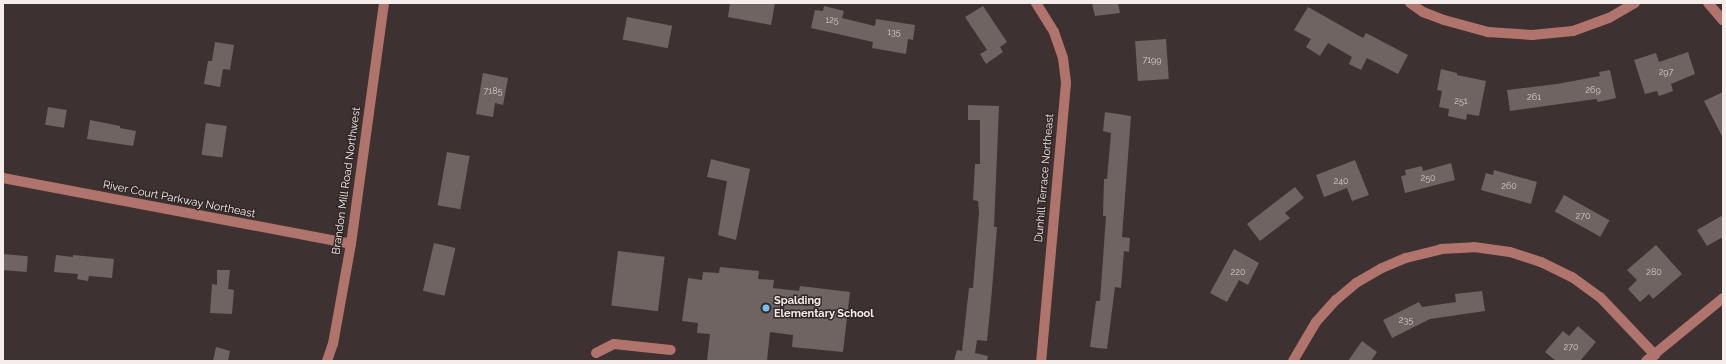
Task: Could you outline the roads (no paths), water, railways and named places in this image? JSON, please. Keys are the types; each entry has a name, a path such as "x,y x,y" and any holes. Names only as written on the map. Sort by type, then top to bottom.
{"street":[{"name":"Brandon Mill Road Northwest","path":"328,361 333,344 351,244 384,3"},
{"name":"Dunhill Terrace Northeast","path":"1036,3 1054,32 1063,58 1066,83 1041,361"},
{"path":"1410,3 1423,12 1444,20 1488,32 1532,35 1572,30 1609,18 1635,3"},
{"path":"1708,3 1723,20"},
{"name":"River Court Parkway Northeast","path":"3,178 351,244"},
{"path":"1293,361 1316,322 1336,300 1356,283 1382,268 1406,258 1441,249 1474,247 1510,252 1541,262 1572,277 1600,298 1655,355"},
{"path":"1646,361 1723,298"},
{"path":"596,353 614,344 671,350"}],"place":[{"name":"Spalding Elementary School","path":"766,308"}]}
